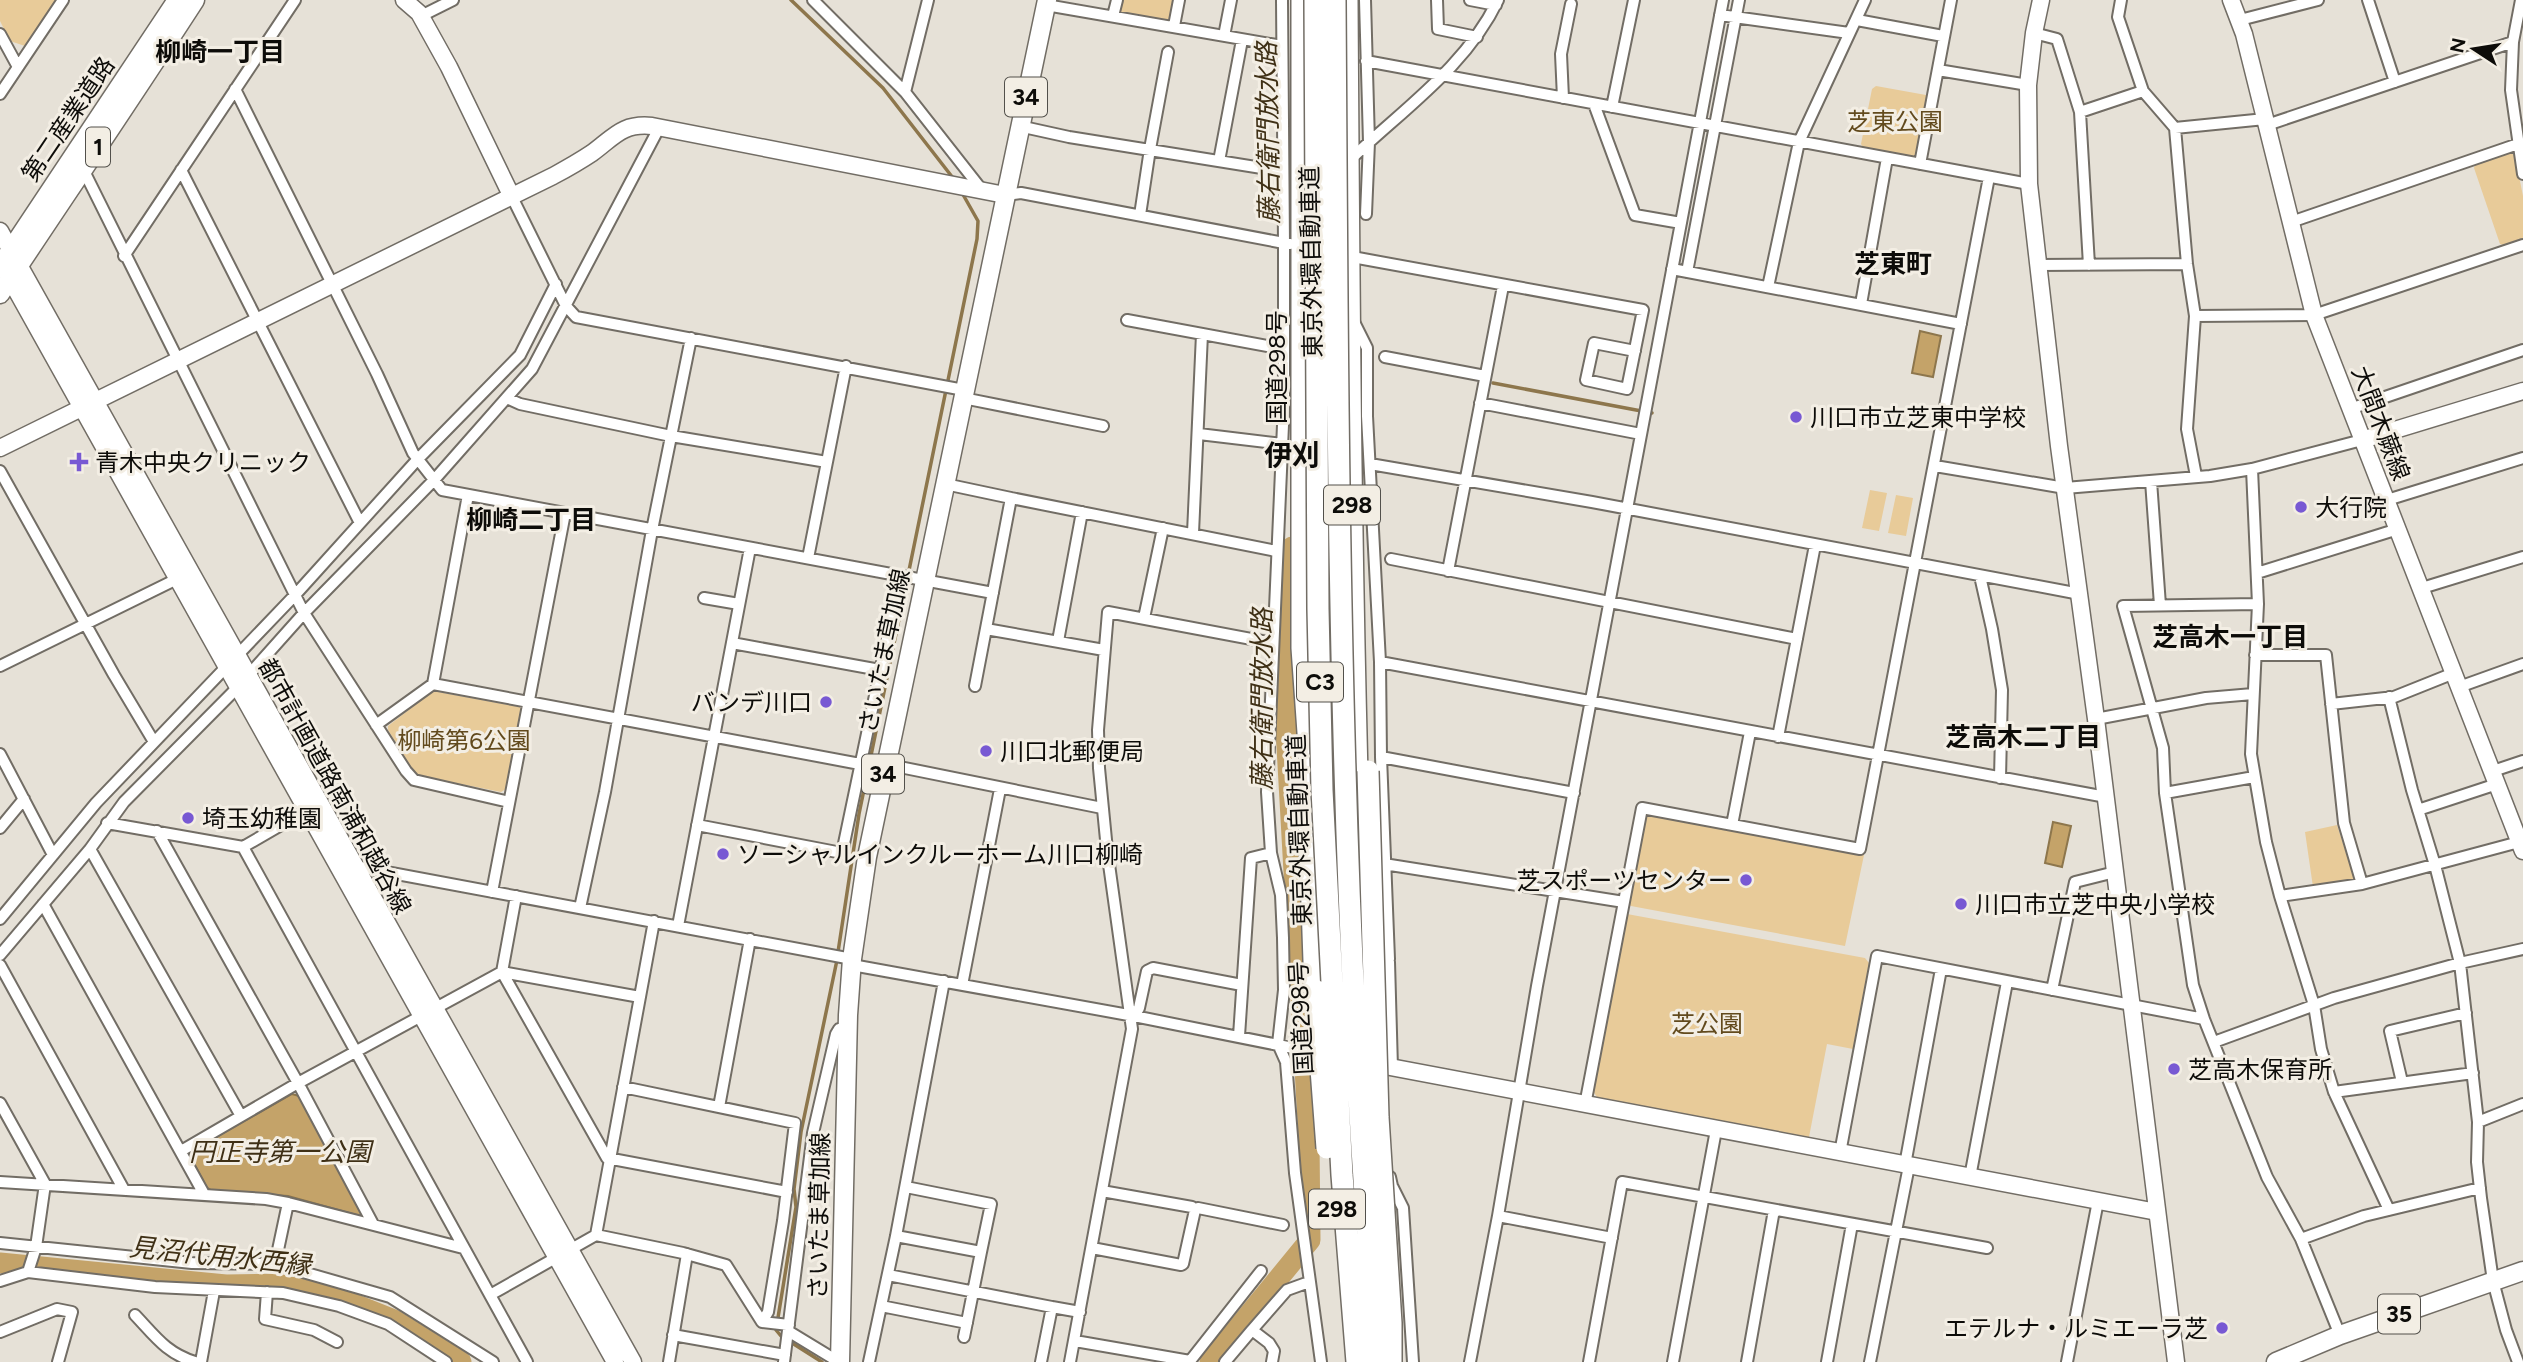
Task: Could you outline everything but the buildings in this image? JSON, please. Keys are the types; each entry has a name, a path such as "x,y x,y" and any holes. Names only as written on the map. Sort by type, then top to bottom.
{"highway":[{"name":"国道298号","path":"1302,0 1293,245 1302,648 1348,1362"},
{"name":"東京外環自動車道","path":"1315,0 1318,609 1322,790 1342,1175 1357,1362"},
{"name":"東京外環自動車道","path":"1335,0 1344,789 1363,1175 1378,1362"},
{"name":"298","path":"1346,0 1348,312 1361,462 1357,792 1369,1137 1390,1362"},
{"path":"1361,462 1364,635 1374,764 1378,1117 1391,1323 1390,1362"},
{"path":"1302,648 1315,990 1339,1310 1348,1362"}],"main road":[{"name":"第二産業道路","path":"6,269 177,0"},
{"name":"第二産業道路","path":"6,269 83,169 195,0"},
{"name":"さいたま草加線","path":"840,1362 848,1028 852,962 867,857 944,484 960,392 1046,3"},
{"name":"35","path":"2276,1362 2340,1335 2523,1271"}],"street":[{"path":"0,94 63,0"},
{"path":"124,256 295,0"},
{"path":"404,0 421,16 449,67 566,306 576,317 939,384 960,392 1103,426"},
{"path":"421,16 453,0"},
{"path":"813,0 826,6 905,92 975,189"},
{"path":"905,92 928,0"},
{"path":"1113,16 1117,0"},
{"path":"1174,26 1179,0"},
{"path":"1224,36 1231,0"},
{"path":"1282,0 1282,169 1293,245 1283,349 1283,444 1267,792 1271,853 1281,895 1284,990 1279,1044 1286,1062 1295,1173 1321,1362"},
{"path":"1365,0 1369,142 1366,215"},
{"path":"1437,0 1438,29 1477,37"},
{"path":"1348,162 1443,76 1477,37 1497,3 1470,0"},
{"path":"1612,107 1634,0"},
{"path":"1470,1362 1555,891 1723,0"},
{"path":"1687,272 1739,0"},
{"path":"1768,287 1799,142 1865,0"},
{"path":"1920,164 1951,0"},
{"path":"2041,0 2028,85 2029,184 2176,1362"},
{"path":"2121,0 2118,17 2143,90 2175,128 2187,264 2195,316 2187,429 2196,476"},
{"name":"大間木蕨線","path":"2231,0 2240,20 2315,315 2521,847"},
{"path":"2240,20 2318,0"},
{"path":"2368,0 2395,82"},
{"path":"1046,3 1282,46"},
{"path":"1563,98 1561,54 1571,4"},
{"path":"2521,4 2513,42 2511,90 2523,174"},
{"path":"1720,15 1849,33"},
{"path":"1857,20 1943,36"},
{"path":"2034,33 2057,39 2080,112 2089,265"},
{"path":"0,34 18,67"},
{"path":"1219,161 1242,40"},
{"path":"2175,128 2266,122 2513,42"},
{"path":"1140,215 1168,52"},
{"path":"1366,61 2029,184"},
{"path":"1938,70 2028,85"},
{"path":"235,89 417,460 442,491 993,593"},
{"path":"2080,112 2143,90"},
{"path":"1594,104 1635,215 1681,223"},
{"path":"0,448 512,197 582,159 623,129 642,125 1005,195 1021,193 1140,215 1663,315"},
{"path":"1019,126 1069,137 1282,169"},
{"path":"0,955 90,849 124,802 243,682 304,612 434,480 532,369 660,128"},
{"path":"2291,222 2518,144"},
{"path":"1861,304 1888,158"},
{"path":"83,169 124,256 304,612 405,771 414,780 509,802"},
{"path":"181,170 360,523"},
{"path":"1585,1105 1642,808 1860,849 1989,177"},
{"name":"都市計画道路南浦和越谷線","path":"0,231 6,269 88,405 232,662 307,810 429,1014 562,1253 615,1362"},
{"path":"2195,316 2315,315 2523,245"},
{"path":"2038,265 2187,264"},
{"path":"1672,269 1961,324"},
{"path":"19,933 0,918 96,803 296,594 417,460 520,355 556,284"},
{"path":"1448,570 1503,286"},
{"path":"1635,351 1594,343 1586,380 1628,388 1643,310"},
{"path":"1127,320 1283,349"},
{"path":"1194,534 1202,334"},
{"path":"580,908 691,338"},
{"path":"2350,409 2523,350"},
{"path":"1385,357 1485,376"},
{"path":"808,558 846,366"},
{"path":"1935,466 2065,488 2252,469 2362,440 2523,391"},
{"path":"507,398 520,404 671,436 827,463"},
{"path":"1480,403 1641,434"},
{"name":"都市計画道路南浦和越谷線","path":"88,405 179,578 232,662"},
{"path":"1199,434 1283,444"},
{"path":"2386,500 2523,458"},
{"path":"1392,1068 1384,864 1374,764 1380,662 1361,462 2080,594"},
{"path":"2252,469 2258,604 2251,754 2266,842 2314,1005 2321,1049 2334,1092 2389,1210"},
{"path":"0,471 154,742"},
{"path":"2151,481 2160,606"},
{"path":"944,484 1276,551"},
{"path":"376,725 433,684 468,495"},
{"path":"975,686 1011,498"},
{"path":"1058,641 1082,512"},
{"path":"492,892 565,513"},
{"path":"1144,618 1163,528"},
{"path":"2257,573 2398,530"},
{"path":"1778,737 1815,545"},
{"path":"678,926 750,548"},
{"path":"1391,559 1797,639"},
{"path":"2421,588 2523,559"},
{"path":"697,825 842,853 900,576"},
{"path":"1980,576 2002,690 2000,778"},
{"path":"1,661 86,624 179,578"},
{"path":"705,598 739,604"},
{"path":"2258,604 2123,606 2163,748 2165,793 2193,985 2267,1177 2301,1239 2340,1335"},
{"path":"1070,1362 1133,1016 1102,807 1098,730 1108,612 1273,643"},
{"path":"986,629 1104,650"},
{"path":"732,643 880,670"},
{"path":"2255,655 2326,655 2344,823 2362,884"},
{"path":"1380,662 2106,797"},
{"path":"2331,704 2389,698 2523,664"},
{"name":"都市計画道路南浦和越谷線","path":"243,682 354,866 429,1014"},
{"path":"433,684 860,764"},
{"path":"2096,719 2206,698 2253,694"},
{"path":"2389,698 2460,963 2479,1122 2477,1162 2493,1281 2518,1362"},
{"path":"1732,825 1750,732"},
{"path":"0,754 53,855"},
{"path":"2418,810 2495,778 2523,761"},
{"path":"886,764 1000,789 1102,807"},
{"path":"1374,764 1574,793"},
{"path":"2165,793 2254,777"},
{"path":"962,985 1000,789"},
{"path":"0,828 24,799"},
{"path":"107,823 243,847 307,810"},
{"path":"157,831 298,1083 373,1224"},
{"path":"243,847 527,1362"},
{"path":"2280,896 2362,884 2521,847"},
{"path":"90,849 241,1116"},
{"path":"1239,1036 1251,858 1271,853"},
{"path":"1384,864 1624,902"},
{"path":"354,866 750,939 962,985 1239,1036 1518,1093 2157,1212"},
{"path":"2052,990 2075,882 2115,872"},
{"path":"516,896 502,972 607,1158 787,1192"},
{"path":"43,904 204,1194"},
{"path":"596,1235 654,921"},
{"path":"719,1107 750,939"},
{"path":"2214,1042 2334,998 2460,963 2523,949"},
{"path":"1840,1153 1877,956 2204,1019"},
{"path":"1365,1009 1389,959"},
{"path":"0,965 124,1190"},
{"path":"1133,1016 1139,1008 1147,971 1153,968 1242,985"},
{"path":"1870,1362 1896,1232 1941,970"},
{"path":"181,1151 298,1083 502,972 640,997"},
{"path":"869,1362 896,1236 944,981"},
{"path":"1970,1177 2007,982"},
{"path":"2402,1082 2390,1031 2466,1013"},
{"path":"673,1335 784,1358 813,1133 822,1086 835,1034 839,1029 848,1028"},
{"path":"2334,1092 2473,1073"},
{"path":"624,1087 795,1122 768,1312 762,1322"},
{"path":"0,1103 45,1184 36,1247 29,1268 16,1278 0,1281"},
{"path":"2479,1122 2523,1104"},
{"path":"1673,1362 1716,1130"},
{"path":"1369,1137 1388,1155 1391,1186 1403,1208 1413,1362"},
{"path":"0,1182 204,1194 288,1203 463,1248"},
{"path":"1589,1362 1622,1182 1987,1248"},
{"path":"905,1187 990,1204 964,1337"},
{"path":"2301,1239 2364,1216 2480,1188"},
{"path":"1102,1191 1192,1207 1195,1210"},
{"path":"2067,1362 2098,1201"},
{"path":"275,1265 288,1203"},
{"path":"1195,1210 1198,1208 1283,1224"},
{"path":"1091,1248 1181,1265 1195,1210"},
{"path":"1746,1362 1774,1210"},
{"path":"1498,1216 1612,1238"},
{"path":"1827,1362 1852,1224"},
{"path":"489,1295 596,1235 726,1265 762,1322 788,1328 840,1362"},
{"path":"896,1236 981,1252"},
{"path":"0,1243 192,1263 275,1265 390,1297 493,1362"},
{"name":"都市計画道路南浦和越谷線","path":"562,1253 633,1362"},
{"path":"669,1362 687,1254"},
{"path":"29,1268 214,1291 283,1293 339,1306 388,1324 446,1362"},
{"path":"1074,1341 1189,1361 1261,1270"},
{"path":"888,1275 1080,1312"},
{"path":"1225,1362 1287,1290 1309,1282"},
{"path":"201,1362 214,1291"},
{"path":"267,1292 265,1319 314,1330 337,1342"},
{"path":"881,1306 967,1323"},
{"path":"1041,1362 1052,1307"},
{"path":"0,1332 57,1309 72,1312 58,1362"},
{"path":"135,1315 167,1350 195,1362"},
{"path":"1252,1330 1269,1343 1274,1351 1272,1362"},
{"path":"161,1362 167,1350"}],"green space":[{"path":"0,0 56,0 25,46 10,41 0,21"},
{"path":"1122,0 1175,0 1169,21 1122,13"},
{"name":"芝東公園","path":"1876,86 1926,95 1928,98 1917,155 1913,158 1864,149 1861,144 1872,89"},
{"path":"2510,152 2515,156 2523,196 2523,238 2503,245 2500,244 2474,168 2475,165"},
{"path":"1870,490 1887,493 1879,531 1862,528"},
{"path":"1896,495 1913,498 1906,536 1888,533"},
{"name":"柳崎第6公園","path":"433,691 520,707 522,711 506,789 501,792 416,775 388,726"},
{"name":"芝スポーツセンター","path":"1649,815 1864,855 1845,946 1628,904 1645,817"},
{"path":"2337,825 2353,882 2313,887 2305,832"},
{"name":"芝公園","path":"1627,914 1865,958 1869,963 1853,1049 1827,1044 1809,1137 1597,1097 1592,1090"}],"water":[{"path":"1920,331 1941,336 1933,377 1912,373"},
{"path":"2053,822 2071,826 2062,867 2045,863"},
{"name":"円正寺第一公園","path":"292,1094 299,1096 363,1212 360,1216 288,1196 213,1191 207,1188 190,1152"}],"waterway":[{"path":"791,0 883,88 953,178"},
{"path":"838,952 859,814 977,239 978,221 961,191"},
{"path":"1493,383 1652,413"},
{"name":"藤右衛門放水路","path":"1210,1362 1310,1240 1309,1140 1286,729 1292,547"},
{"path":"822,1362 776,1330 796,1207 794,1189 801,1132 837,960"},
{"name":"見沼代用水西縁","path":"0,1263 226,1285 277,1284 344,1300 394,1320 461,1362"}],"place":[{"name":"川口市立芝東中学校","path":"1796,417"},
{"name":"青木中央クリニック","path":"79,462"},
{"name":"大行院","path":"2301,507"},
{"name":"バンデ川口","path":"826,702"},
{"name":"川口北郵便局","path":"986,751"},
{"name":"埼玉幼稚園","path":"188,818"},
{"name":"ソーシャルインクルーホーム川口柳崎","path":"723,854"},
{"name":"芝スポーツセンター","path":"1746,880"},
{"name":"川口市立芝中央小学校","path":"1961,904"},
{"name":"芝高木保育所","path":"2174,1069"},
{"name":"エテルナ・ルミエーラ芝","path":"2222,1328"}],"district":[{"name":"柳崎一丁目","path":"220,52"},
{"name":"芝東町","path":"1893,264"},
{"name":"伊刈","path":"1292,455"},
{"name":"柳崎二丁目","path":"531,520"},
{"name":"芝高木一丁目","path":"2230,637"},
{"name":"芝高木二丁目","path":"2023,737"}]}
